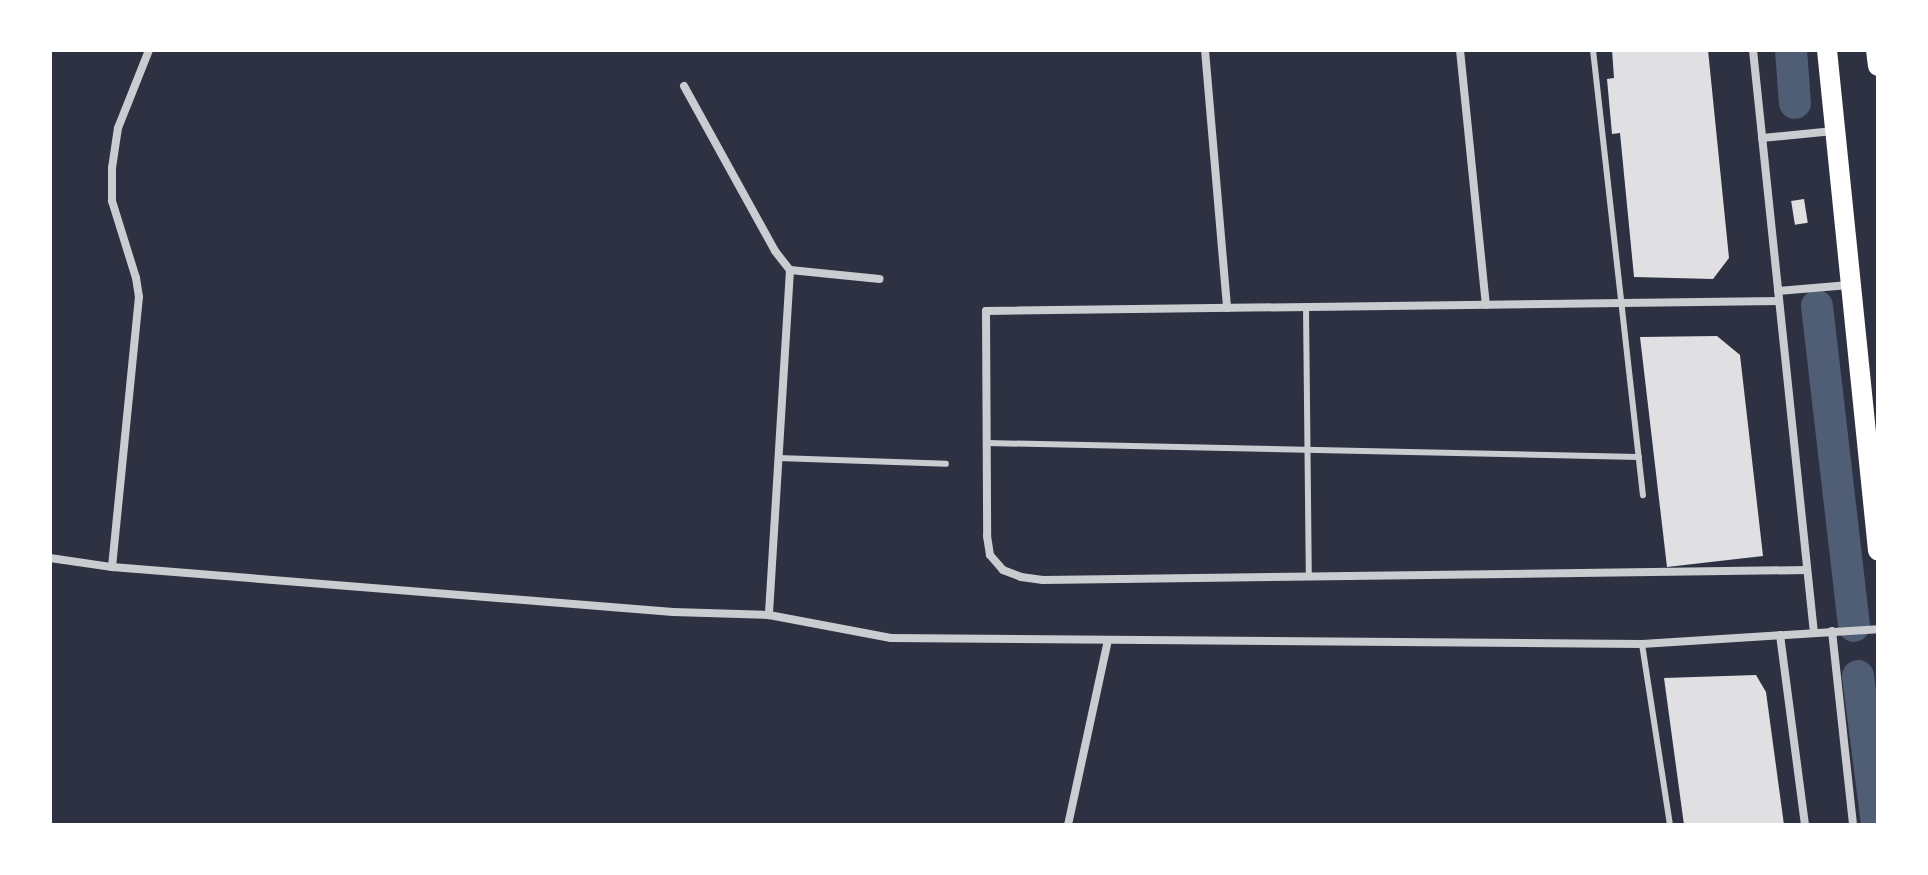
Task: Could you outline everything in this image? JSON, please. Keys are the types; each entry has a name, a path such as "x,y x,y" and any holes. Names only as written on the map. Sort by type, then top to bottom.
{"main road":[{"path":"1827,50 1878,550"},
{"path":"1876,50 1878,66"}],"street":[{"path":"112,567 139,325 136,278 112,201 112,168 118,128 149,50"},
{"path":"1205,50 1227,308"},
{"path":"1460,50 1486,305"},
{"path":"1753,50 1814,633"},
{"path":"684,86 775,251 790,270 769,615"},
{"path":"1762,138 1835,131"},
{"path":"790,270 880,279"},
{"path":"1807,570 1021,577 1003,570 990,555 986,311 1619,303 1778,296 1850,285"},
{"path":"50,558 112,567 673,612 769,615 891,638 1642,644 1878,629"},
{"path":"1832,631 1853,825"},
{"path":"1780,635 1805,825"},
{"path":"1068,825 1108,640"}],"lane":[{"path":"1593,50 1619,303 1643,495"},
{"path":"1306,307 1309,576"},
{"path":"987,443 1639,457"},
{"path":"778,458 946,464"},
{"path":"1642,644 1670,825"}],"building":[{"path":"1612,50 1708,50 1729,258 1713,279 1634,277 1620,133 1612,134 1607,79 1614,78"},
{"path":"1804,199 1808,223 1795,225 1791,201"},
{"path":"1717,336 1740,355 1763,556 1667,567 1640,337"},
{"path":"1756,675 1766,692 1784,825 1684,825 1664,678"}],"waterway":[{"path":"1791,50 1795,103"},
{"path":"1817,306 1854,626"},
{"path":"1858,676 1877,825"}]}
